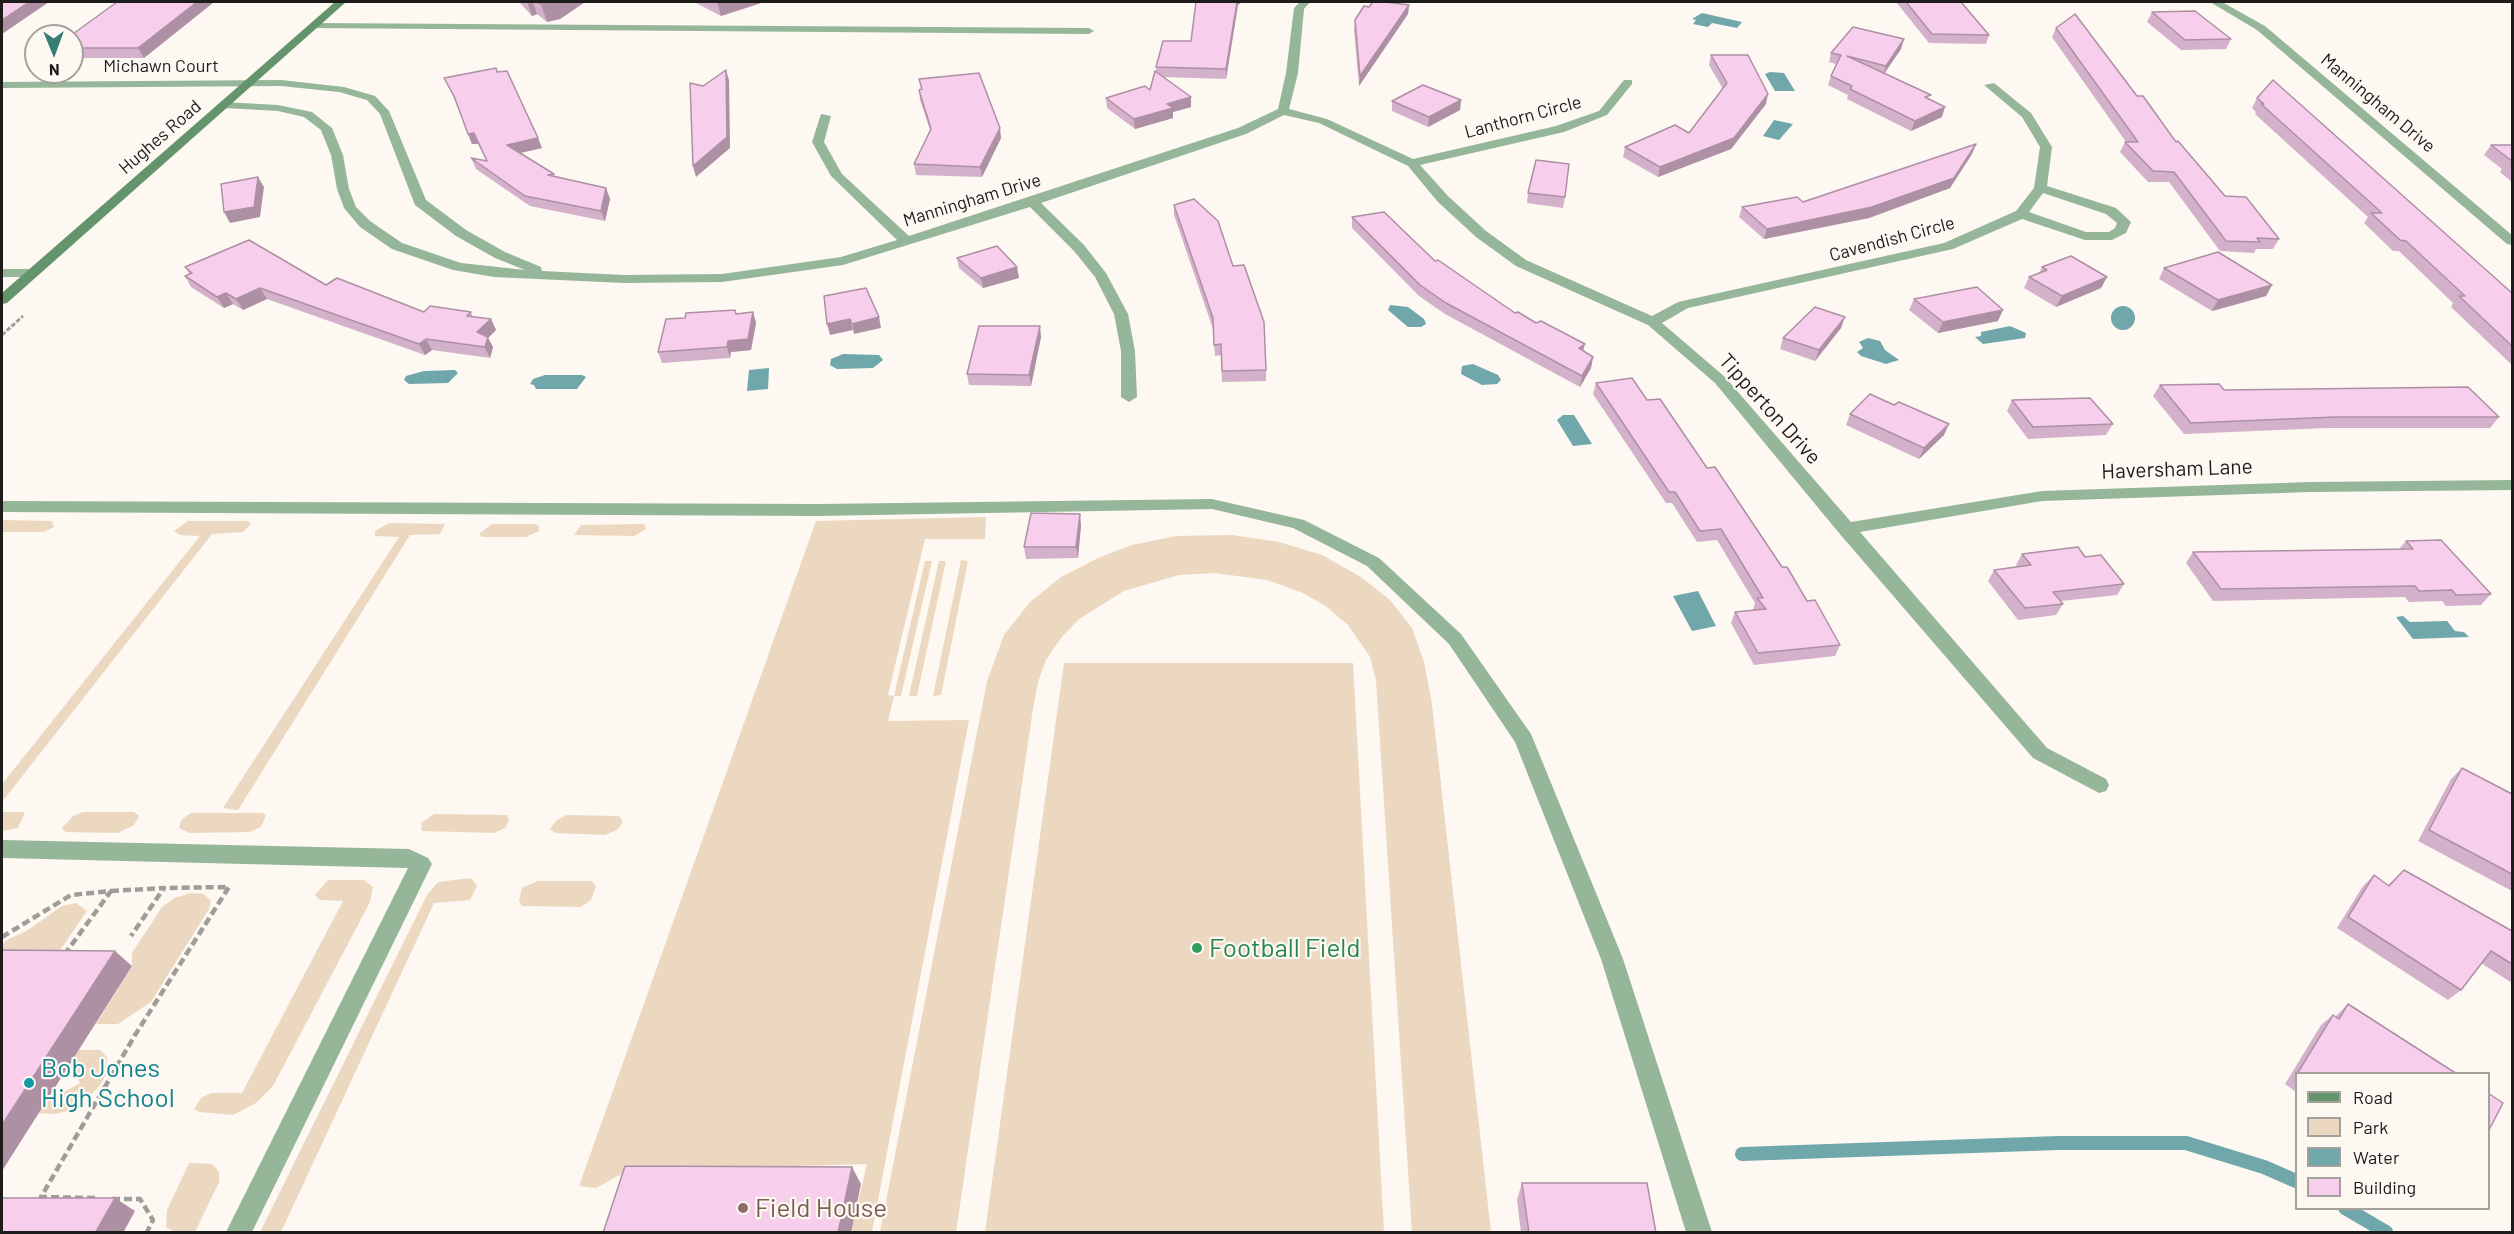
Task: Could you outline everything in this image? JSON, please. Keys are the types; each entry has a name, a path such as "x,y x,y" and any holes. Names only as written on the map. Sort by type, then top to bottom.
{"main road":[{"name":"Hughes Road","path":"2,300 341,2"}],"street":[{"path":"1283,111 1292,72 1299,8 1305,2"},
{"name":"Manningham Drive","path":"2214,2 2262,28 2512,241"},
{"path":"312,26 1089,31"},
{"name":"Lanthorn Circle","path":"1412,163 1560,129 1603,113 1628,82"},
{"name":"Manningham Drive","path":"249,83 309,85 371,98 385,113 420,202 461,233 500,255 549,275"},
{"name":"Michawn Court","path":"2,85 249,83"},
{"path":"1990,85 2027,115 2046,147 2040,188 2021,214 2085,236 2112,236 2121,230 2124,222 2111,211 2040,188"},
{"name":"Manningham Drive","path":"224,105 278,108 308,114 326,128 337,155 342,189 350,208 365,224 397,246 458,267 494,273 624,279 722,278 843,261 904,239 1032,202 1242,131 1283,111"},
{"name":"Tipperton Drive","path":"1283,111 1323,121 1412,163 1443,199 1481,234 1521,263 1653,322 1720,380 1845,529 2040,753 2099,785"},
{"path":"825,116 818,142 837,176 904,239"},
{"path":"1032,202 1079,248 1101,276 1121,314 1128,351 1129,397"},
{"name":"Cavendish Circle","path":"1653,322 1683,305 1948,246 2021,214"},
{"path":"2,273 32,273"},
{"name":"Haversham Lane","path":"1845,529 2042,496 2311,487 2512,485"},
{"path":"2,507 819,510 1212,504 1298,524 1373,562 1455,639 1524,739 1612,959 1699,1233"},
{"path":"2,849 409,858 421,864 239,1233"}],"path":[{"path":"2,938 71,895 164,888 229,887 135,1035 41,1197 140,1199 153,1220 147,1233"},
{"path":"131,936 164,888"},
{"path":"67,951 111,891"}],"green space":[{"path":"986,517 985,539 925,539 888,695 894,696 888,721 969,720 872,1232 851,1232 867,1164 627,1171 596,1188 579,1186 816,521"},
{"path":"2,520 52,521 54,527 44,532 2,532"},
{"path":"188,521 247,521 251,524 243,532 212,534 2,802 2,784 200,536 180,535 174,531"},
{"path":"389,523 445,524 440,534 410,535 238,810 223,808 399,537 375,536 375,531"},
{"path":"492,524 535,524 539,526 539,531 526,537 482,537 479,534"},
{"path":"644,524 646,529 634,536 574,535 581,525"},
{"path":"1232,535 1279,542 1322,555 1361,577 1390,600 1412,628 1424,662 1432,704 1491,1232 1412,1232 1376,680 1370,657 1348,625 1327,607 1303,593 1267,580 1214,573 1179,575 1124,591 1079,619 1061,638 1046,660 1038,682 1033,709 956,1232 880,1232 987,681 1004,635 1030,602 1061,577 1100,557 1132,545 1176,536"},
{"path":"961,560 968,561 941,695 933,696"},
{"path":"925,561 932,561 901,696 894,696"},
{"path":"939,561 946,561 917,696 909,696"},
{"name":"Football Field","path":"1064,663 1353,663 1384,1232 985,1232"},
{"path":"2,812 25,812 18,828 2,831"},
{"path":"83,812 134,812 139,816 134,825 118,833 65,832 62,828 73,816"},
{"path":"191,813 262,813 266,815 261,827 250,832 189,833 179,828 182,819"},
{"path":"434,814 507,815 509,821 505,828 494,833 422,831 421,823"},
{"path":"567,815 619,816 623,822 617,830 605,835 555,833 550,829 557,820"},
{"path":"471,878 477,886 470,900 434,903 281,1232 260,1232 427,895 438,882"},
{"path":"328,880 364,880 373,887 370,902 273,1086 256,1103 233,1115 199,1112 194,1109 201,1098 211,1093 242,1093 343,901 320,900 315,895"},
{"path":"538,881 591,881 596,886 591,900 581,907 522,906 519,900 522,888"},
{"path":"191,893 204,894 211,901 209,909 151,1002 118,1024 96,1024 132,966 132,953 162,907 174,898"},
{"path":"76,903 87,911 56,956 2,956 5,941 28,930 62,906"},
{"path":"78,1050 100,1050 107,1057 106,1075 100,1085 91,1095 67,1111 55,1114 39,1113 45,1103 80,1083 70,1063"},
{"path":"189,1163 212,1164 219,1172 219,1182 195,1232 174,1232 166,1227 167,1210"}],"water":[{"path":"1702,13 1742,22 1737,28 1712,23 1708,27 1693,24 1696,20 1692,19"},
{"path":"1784,73 1795,91 1775,91 1765,74"},
{"path":"1774,120 1793,124 1779,140 1763,136"},
{"path":"1390,305 1408,307 1424,319 1426,324 1421,327 1408,327 1388,310"},
{"path":"2123,306 2128,307 2134,313 2134,323 2128,329 2123,330 2118,329 2112,323 2111,318 2112,313 2118,307"},
{"path":"2010,326 2026,333 2025,338 1983,344 1975,337 1981,336 1981,332"},
{"path":"1868,338 1880,341 1885,350 1899,360 1886,364 1861,356 1857,352 1863,348 1859,342"},
{"path":"843,354 879,355 883,360 873,368 837,369 830,365 831,359"},
{"path":"1473,364 1498,375 1501,380 1497,384 1482,385 1461,374 1462,366"},
{"path":"769,368 768,389 747,391 749,370"},
{"path":"455,370 458,373 448,383 409,384 404,380 406,376 424,371"},
{"path":"545,375 582,375 586,377 577,389 536,389 530,384 533,379"},
{"path":"1563,415 1574,415 1592,444 1573,446 1557,420"},
{"path":"1698,591 1716,626 1692,631 1673,596"},
{"path":"2403,616 2410,622 2447,621 2455,631 2464,632 2469,637 2413,639 2396,617"}],"building":[{"path":"2,2 29,2 2,20"},
{"path":"117,2 197,2 138,48 84,48 84,26"},
{"path":"1196,2 1237,2 1226,69 1156,67 1163,41 1191,41"},
{"path":"1373,2 1409,5 1360,76 1355,20 1364,6 1369,7"},
{"path":"1906,2 1961,2 1989,35 1932,34"},
{"path":"2195,11 2231,39 2185,40 2152,12"},
{"path":"2075,14 2137,96 2143,96 2176,142 2178,141 2225,196 2246,197 2279,239 2257,238 2260,242 2226,241 2174,172 2153,171 2125,142 2138,142 2056,28"},
{"path":"1853,27 1904,39 1886,66 1847,56 1931,95 1925,97 1945,107 1915,121 1850,89 1852,86 1831,76 1841,55 1831,53"},
{"path":"1711,55 1748,55 1768,94 1734,138 1660,167 1625,147 1675,125 1689,133 1727,83"},
{"path":"496,68 497,72 507,71 538,138 507,145 554,174 548,175 606,188 601,211 525,196 471,158 487,161 474,133 468,134 454,96 444,78"},
{"path":"726,70 727,137 693,166 690,83 703,86"},
{"path":"1155,71 1191,97 1167,104 1173,108 1134,119 1106,98 1145,86 1150,90"},
{"path":"979,73 1000,128 980,167 914,164 931,129 919,90 922,89 919,79"},
{"path":"2273,80 2512,293 2512,346 2459,296 2465,296 2406,241 2400,240 2371,213 2382,213 2261,104 2264,104 2257,98"},
{"path":"1423,85 1461,100 1429,117 1392,101"},
{"path":"1976,144 1954,178 1872,207 1767,229 1742,207 1797,197 1803,202"},
{"path":"2491,145 2512,145 2512,161"},
{"path":"1536,160 1569,164 1565,197 1528,193"},
{"path":"258,177 254,207 224,212 221,184"},
{"path":"1194,199 1218,221 1233,266 1244,265 1264,322 1266,370 1222,371 1221,344 1214,345 1213,318 1174,205"},
{"path":"1384,212 1435,261 1438,260 1515,313 1518,312 1536,323 1541,321 1585,344 1579,348 1593,357 1582,376 1446,303 1420,285 1352,217"},
{"path":"249,240 326,285 337,278 424,312 430,306 471,312 467,316 491,319 477,332 488,337 485,347 426,339 419,344 260,288 236,299 226,293 217,297 185,276 192,273 185,267"},
{"path":"997,246 1017,267 981,278 957,258"},
{"path":"2218,252 2272,285 2218,300 2164,268"},
{"path":"2071,256 2107,277 2062,296 2029,277 2047,270 2042,267"},
{"path":"1977,287 2003,310 1943,322 1914,299"},
{"path":"866,288 879,317 852,324 850,319 827,324 824,296"},
{"path":"1815,307 1845,317 1819,350 1783,338"},
{"path":"735,310 736,314 753,312 748,339 728,341 727,347 658,352 666,319 685,318 686,313"},
{"path":"979,326 1040,326 1029,375 967,374"},
{"path":"1632,378 1647,400 1660,399 1707,468 1715,467 1782,567 1787,567 1807,601 1815,600 1840,645 1758,653 1735,612 1766,609 1757,598 1763,598 1721,529 1700,531 1675,492 1669,492 1596,383"},
{"path":"2219,384 2224,390 2468,387 2499,417 2335,417 2191,423 2160,385"},
{"path":"1870,394 1894,405 1899,402 1949,424 1924,448 1850,414"},
{"path":"2090,398 2113,424 2033,427 2012,400"},
{"path":"1031,513 1080,514 1076,547 1024,547"},
{"path":"2441,540 2491,594 2456,595 2452,590 2419,591 2415,586 2221,589 2193,552 2413,549 2406,541"},
{"path":"2078,547 2085,557 2101,555 2124,584 2053,592 2063,604 2025,608 1994,570 2031,565 2022,554"},
{"path":"2462,768 2512,794 2512,874 2429,830"},
{"path":"2404,870 2512,931 2512,964 2491,951 2461,990 2348,917 2374,875 2389,886"},
{"name":"Bob Jones High School","path":"2,950 115,951 2,1125"},
{"path":"2348,1004 2454,1072 2298,1072 2333,1015 2339,1019"},
{"path":"2490,1094 2503,1103 2490,1128"},
{"name":"Field House","path":"625,1166 852,1167 838,1233 603,1233"},
{"path":"1522,1183 1647,1183 1656,1233 1529,1233"},
{"path":"2,1198 115,1198 95,1233 2,1233"}],"waterway":[{"path":"1742,1154 2059,1143 2186,1143 2264,1167 2295,1181"},
{"path":"2348,1210 2386,1232"}],"place":[{"name":"Football Field","path":"1197,948"},
{"name":"Bob Jones High School","path":"29,1083"},
{"name":"Field House","path":"743,1208"}]}
